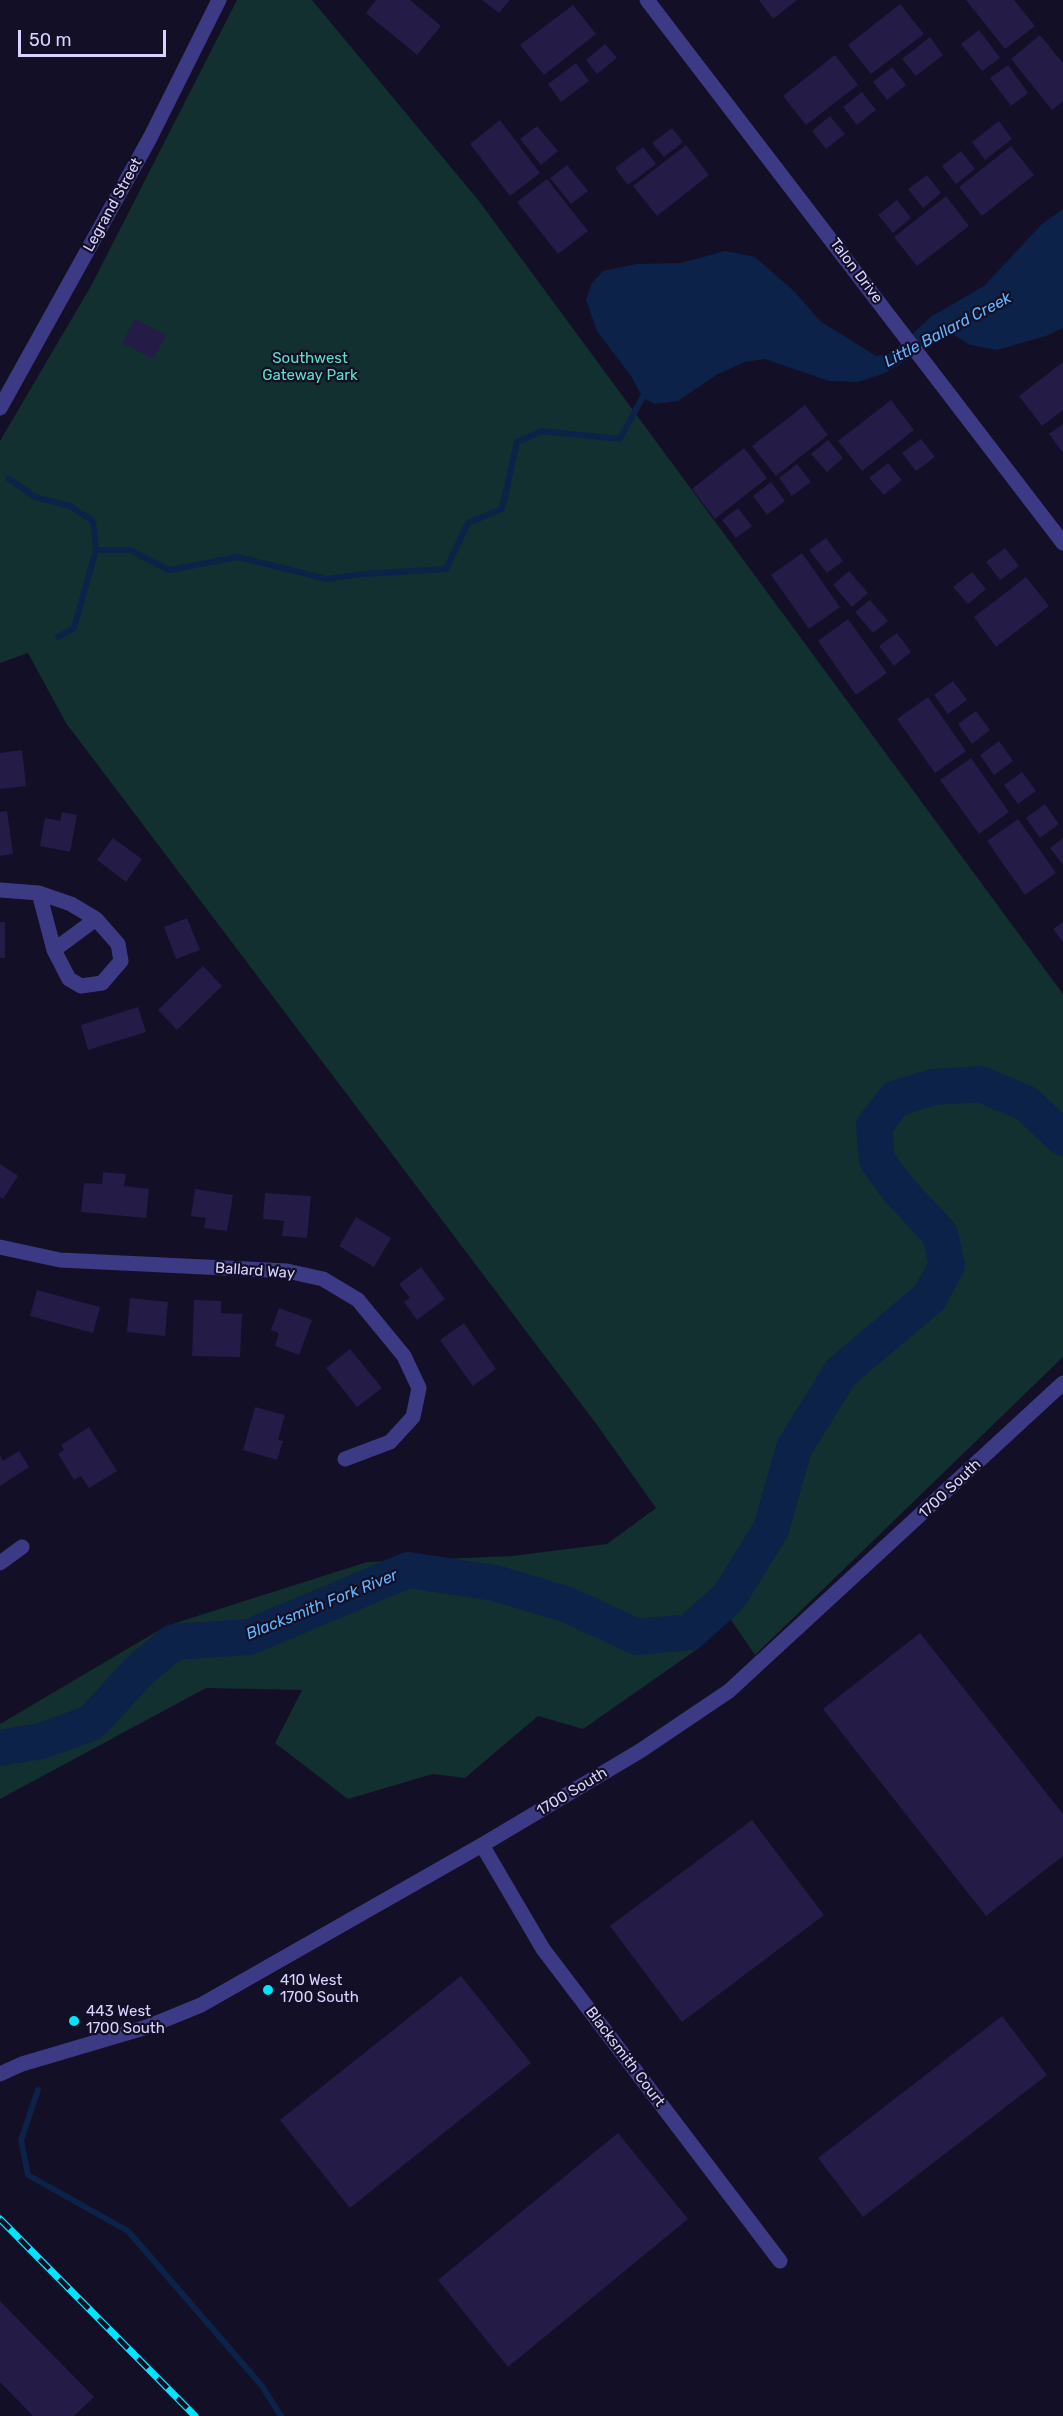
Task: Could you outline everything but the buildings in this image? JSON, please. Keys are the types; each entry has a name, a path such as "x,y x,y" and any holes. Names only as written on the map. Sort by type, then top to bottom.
{"street":[{"name":"Legrand Street","path":"0,408 150,138 219,0"},
{"name":"Talon Drive","path":"647,0 1063,543"},
{"path":"0,890 39,893 71,904 96,919 118,944 121,961 102,983 81,986 69,979 54,950 39,893"},
{"path":"54,950 96,919"},
{"name":"Ballard Way","path":"0,1247 60,1260 287,1271 323,1279 358,1300 404,1356 419,1388 413,1417 390,1442 345,1459"},
{"name":"1700 South","path":"0,2074 21,2064 147,2027 201,2005 482,1845 640,1751 729,1691 1063,1383"},
{"path":"0,1563 22,1547"},
{"name":"Blacksmith Court","path":"482,1845 543,1950 780,2261"}],"green space":[{"name":"Southwest Gateway Park","path":"237,0 312,0 479,201 1063,994 1063,1357 755,1655 716,1598 699,1648 583,1729 538,1716 465,1778 433,1774 348,1799 275,1743 302,1690 206,1688 0,1799 0,1724 166,1626 367,1562 512,1556 607,1544 656,1508 597,1425 66,723 28,653 0,663 0,441 91,286"}],"water":[{"path":"1063,209 1063,328 1046,336 997,350 970,345 954,335 948,335 885,373 858,382 829,381 765,359 745,362 718,374 678,401 655,404 643,398 631,376 597,331 586,300 592,283 603,271 636,264 681,263 725,251 755,257 795,292 820,321 876,356 891,353 932,316 984,286 1042,224"}],"waterway":[{"name":"Little Ballard Creek","path":"9,479 35,497 70,506 93,521 96,550 130,550 169,570 238,557 327,579 363,574 446,569 468,523 502,509 517,442 542,431 620,439 646,391"},
{"name":"Little Ballard Creek","path":"58,637 74,628 96,550"},
{"name":"Blacksmith Fork River","path":"0,1748 41,1741 91,1723 141,1669 174,1642 249,1637 408,1570 495,1583 568,1605 637,1637 690,1632 729,1597 771,1529 794,1448 841,1372 929,1298 947,1265 940,1234 898,1189 877,1160 874,1126 895,1099 933,1087 981,1084 1027,1104 1063,1138"},
{"path":"38,2090 21,2140 28,2175 128,2231 262,2386 281,2416"}],"railway":[{"path":"0,2219 195,2416"}],"place":[{"name":"410 West 1700 South","path":"268,1990"},
{"name":"443 West 1700 South","path":"74,2021"}]}
